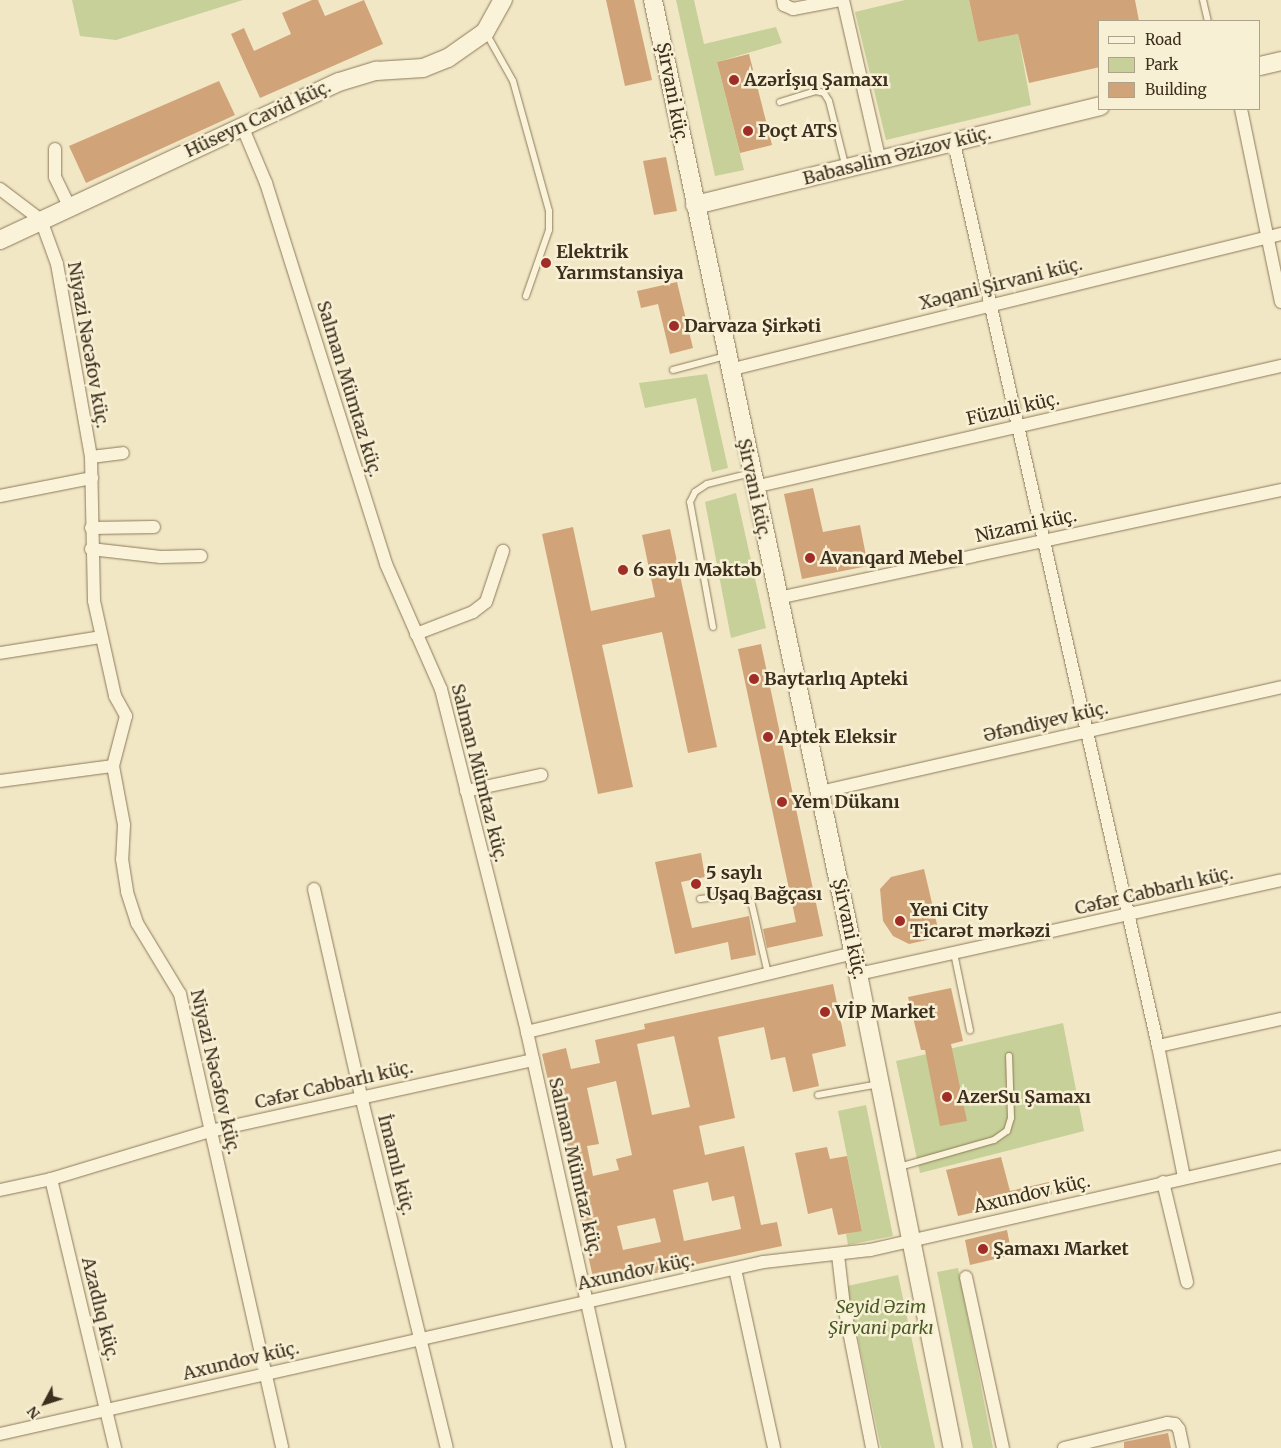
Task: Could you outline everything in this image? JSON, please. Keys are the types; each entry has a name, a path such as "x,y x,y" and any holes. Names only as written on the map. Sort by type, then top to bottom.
{"main road":[{"name":"Hüseyn Cavid küç.","path":"0,240 242,126 361,74 423,68 448,58 485,32 503,0"},
{"name":"Şirvani küç.","path":"653,0 752,480 854,953 913,1240 953,1448"},
{"path":"1261,66 1281,61"},
{"name":"Babasəlim Əzizov küç.","path":"695,205 1098,107"}],"street":[{"path":"783,0 784,5 793,9 841,0 880,161"},
{"path":"1241,110 1281,302"},
{"name":"Salman Mümtaz küç.","path":"242,126 266,183 386,564 441,689 527,1032 619,1448"},
{"path":"954,143 1088,730 1158,1046 1184,1177"},
{"path":"55,149 56,177 69,206"},
{"path":"0,189 41,220"},
{"name":"Niyazi Nəcəfov küç.","path":"41,220 57,264 91,457 91,549 94,601 114,696 126,716 113,766 124,825 122,858 127,892 137,923 180,994 282,1448"},
{"name":"Xəqani Şirvani küç.","path":"728,363 992,304 1281,234"},
{"name":"Füzuli küç.","path":"752,480 1018,425 1281,366"},
{"path":"91,457 123,453"},
{"path":"0,496 92,478"},
{"name":"Nizami küç.","path":"778,598 1281,490"},
{"path":"91,528 154,528"},
{"path":"91,549 161,557 201,556"},
{"path":"416,634 473,612 486,602 503,551"},
{"path":"0,653 101,637"},
{"name":"Əfəndiyev küç.","path":"820,792 1088,730 1281,688"},
{"path":"0,781 113,766"},
{"path":"466,791 541,775"},
{"name":"Cəfər Cabbarlı küç.","path":"858,974 1281,880"},
{"name":"İmamlı küç.","path":"314,889 361,1096 447,1448"},
{"path":"527,1032 854,953"},
{"path":"1158,1046 1281,1019"},
{"name":"Cəfər Cabbarlı küç.","path":"0,1190 51,1179 210,1131 361,1096 533,1060"},
{"name":"Axundov küç.","path":"0,1434 735,1268 781,1260 838,1255 913,1240 1184,1177 1280,1160"},
{"name":"Azadlıq küç.","path":"51,1179 115,1448"},
{"path":"1163,1182 1186,1282"},
{"path":"838,1255 844,1306 872,1448"},
{"path":"735,1268 774,1448"},
{"path":"966,1277 1003,1448"},
{"path":"1064,1448 1168,1423 1175,1424 1180,1429 1183,1448"}],"lane":[{"path":"1203,0 1208,20"},
{"path":"485,32 499,52 513,82 549,210 549,230 526,296"},
{"path":"780,102 816,91 824,93 829,101 846,169"},
{"path":"673,370 728,363"},
{"path":"713,627 690,502 695,492 707,484 752,480"},
{"path":"700,899 738,894 746,896 752,905 768,974"},
{"path":"954,953 970,1030"},
{"path":"897,1167 994,1140 1007,1131 1011,1118 1009,1056"},
{"path":"818,1095 880,1084"}],"green space":[{"path":"72,0 243,0 116,40 80,36"},
{"path":"676,0 694,0 704,44 776,27 782,43 717,62 744,170 715,176"},
{"path":"905,0 969,0 978,42 1018,34 1031,105 886,140 855,12"},
{"path":"707,374 728,468 712,472 696,398 645,408 639,383"},
{"path":"736,493 766,628 731,638 705,502"},
{"path":"1063,1023 1084,1131 920,1173 896,1061"},
{"path":"866,1105 893,1236 848,1245 846,1234 862,1230 838,1111"},
{"path":"958,1268 993,1448 973,1448 937,1272"},
{"name":"Seyid Əzim Şirvani parkı","path":"898,1275 935,1448 881,1448 847,1286"}],"building":[{"path":"312,0 318,0 325,16 364,0 383,44 260,98 231,34 244,28 254,51 291,34 282,13"},
{"path":"606,0 634,0 652,80 625,86"},
{"path":"969,0 1135,0 1139,20 1098,20 1098,67 1029,83 1018,34 978,42"},
{"path":"749,54 772,145 740,153 717,62"},
{"path":"219,81 235,115 86,183 69,146"},
{"path":"666,157 677,211 654,215 643,161"},
{"path":"677,282 693,348 670,354 658,304 641,308 637,291"},
{"path":"813,488 823,532 860,525 868,566 802,579 784,494"},
{"path":"573,527 591,611 655,597 642,535 670,529 717,747 688,753 662,632 602,645 633,787 598,794 542,534"},
{"path":"761,644 823,936 767,948 763,929 796,922 738,649"},
{"path":"701,853 705,877 681,882 692,928 749,916 756,955 731,960 728,942 675,954 655,862"},
{"path":"924,869 940,937 909,944 893,936 883,921 880,889 891,877"},
{"path":"833,984 846,1046 812,1054 819,1086 793,1092 785,1057 771,1060 764,1027 718,1037 735,1118 699,1126 705,1155 744,1146 761,1225 777,1222 782,1246 595,1286 542,1054 566,1048 571,1069 600,1063 595,1040 645,1029 644,1024","holes":["674,1036 690,1107 652,1115 637,1044","616,1081 632,1155 616,1159 619,1170 593,1176 587,1146 599,1144 587,1088","708,1182 712,1201 734,1196 741,1229 684,1241 673,1190","655,1218 661,1242 623,1250 617,1226"]},
{"path":"951,988 963,1041 951,1044 967,1121 940,1126 925,1050 921,1050 908,997"},
{"path":"827,1147 830,1159 847,1156 862,1231 838,1235 832,1208 808,1214 795,1153"},
{"path":"1001,1157 1010,1191 1049,1182 1052,1194 958,1216 946,1170"},
{"path":"1007,1230 1012,1255 970,1265 965,1240"},
{"path":"1168,1433 1171,1448 1124,1448 1124,1442"}],"place":[{"name":"Azərİşıq Şamaxı","path":"734,80"},
{"name":"Poçt ATS","path":"748,131"},
{"name":"Elektrik Yarımstansiya","path":"546,263"},
{"name":"Darvaza Şirkəti","path":"674,326"},
{"name":"Avanqard Mebel","path":"810,558"},
{"name":"6 saylı Məktəb","path":"623,570"},
{"name":"Baytarlıq Apteki","path":"754,679"},
{"name":"Aptek Eleksir","path":"768,737"},
{"name":"Yem Dükanı","path":"782,802"},
{"name":"5 saylı Uşaq Bağçası","path":"696,884"},
{"name":"Yeni City Ticarət mərkəzi","path":"900,921"},
{"name":"VİP Market","path":"825,1012"},
{"name":"AzerSu Şamaxı","path":"947,1097"},
{"name":"Şamaxı Market","path":"983,1249"}]}
